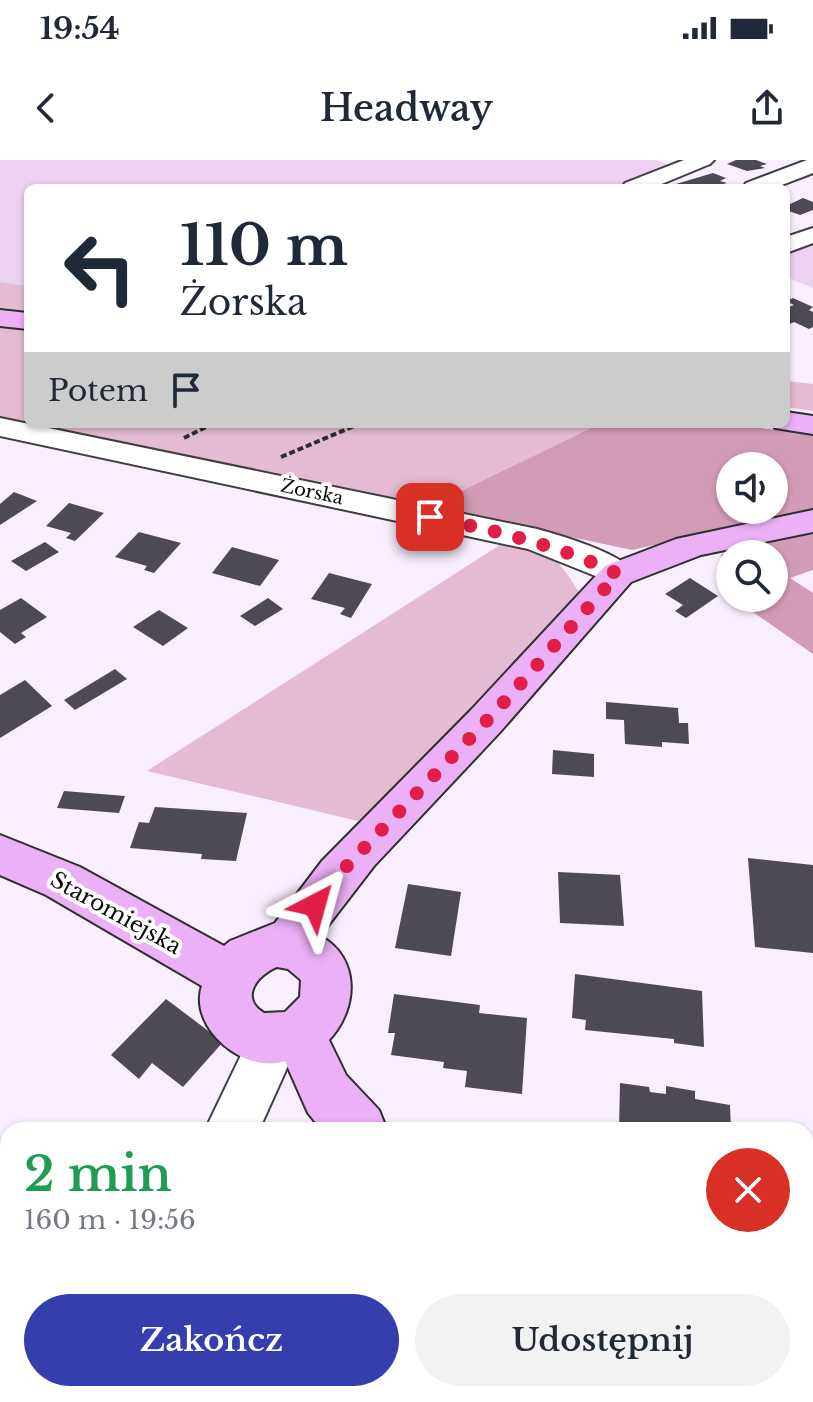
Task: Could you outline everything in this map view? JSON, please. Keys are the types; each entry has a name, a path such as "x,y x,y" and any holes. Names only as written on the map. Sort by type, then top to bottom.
{"street":[{"path":"643,184 703,160"},
{"path":"764,184 813,165"},
{"path":"790,244 813,235"},
{"path":"0,318 24,321"},
{"path":"790,422 813,425"},
{"name":"Żorska","path":"0,427 537,540 618,574"},
{"path":"288,946 298,928 343,870 497,710 618,574 673,550 813,521"},
{"name":"Staromiejska","path":"0,854 63,881 229,975"},
{"path":"237,1122 286,1035 321,1011 327,983 323,969 315,958 288,946 275,945 248,954 229,975 224,997 231,1019 250,1034 286,1035"},
{"path":"286,1035 327,1094 352,1122"}],"path":[{"path":"236,476 350,428"}],"shaded area":[{"path":"0,160 656,160 675,167 630,184 24,184 24,285 0,282"},
{"path":"813,244 813,288 790,279 790,253"},
{"path":"0,282 24,285 24,311 0,308"},
{"path":"0,327 24,330 24,424 0,419"},
{"path":"790,381 813,384 813,411 790,408"},
{"path":"44,428 591,428 428,507"},
{"path":"591,428 761,428 813,435 813,510 788,516 788,452 716,452 716,524 750,524 632,550 428,507"},
{"path":"813,532 813,570 790,578 813,593 813,654 753,612 788,612 788,540 780,540"},
{"path":"506,541 551,556 565,570 581,595 431,755 358,821 147,771"}],"building":[{"path":"736,160 756,160 767,164 760,166 765,168 747,171 727,164"},
{"path":"713,173 726,178 720,181 727,183 723,184 676,184"},
{"path":"803,198 813,202 813,210 800,215 790,211 790,204"},
{"path":"790,299 813,307 809,310 813,312 813,327 809,329 794,322 790,324 790,306 794,305"},
{"path":"14,492 37,501 0,525 0,504"},
{"path":"69,503 104,513 75,541 66,538 71,533 46,526"},
{"path":"139,532 181,543 154,573 144,570 147,566 115,557"},
{"path":"45,542 59,552 26,571 11,561"},
{"path":"232,547 279,560 260,586 212,573"},
{"path":"329,573 372,584 351,618 340,614 345,608 311,599"},
{"path":"690,578 716,597 686,618 675,611 683,605 665,594"},
{"path":"21,598 47,617 21,633 26,637 15,644 0,632 0,610"},
{"path":"268,598 283,609 255,626 240,616"},
{"path":"159,610 188,628 163,646 133,627"},
{"path":"115,669 127,679 75,710 64,700"},
{"path":"25,680 52,706 0,738 0,695"},
{"path":"606,702 678,708 679,723 688,723 689,744 662,742 662,747 625,744 624,720 606,719"},
{"path":"553,750 594,754 594,777 552,774"},
{"path":"64,791 125,796 119,813 57,808"},
{"path":"155,807 247,813 236,861 201,859 202,854 130,848 139,822 149,823"},
{"path":"748,858 813,865 813,953 755,947"},
{"path":"558,872 620,875 624,926 560,923"},
{"path":"408,884 461,892 451,956 395,948"},
{"path":"575,974 702,991 704,1047 674,1043 674,1039 585,1030 586,1020 572,1018"},
{"path":"394,994 480,1005 479,1013 527,1018 522,1094 465,1087 467,1071 443,1068 444,1062 391,1055 395,1033 388,1033"},
{"path":"166,999 223,1042 183,1087 152,1063 139,1079 111,1055"},
{"path":"620,1083 649,1087 650,1092 666,1094 666,1086 695,1091 695,1099 730,1105 731,1122 619,1122"}],"route":[{"path":"315,905 343,870 497,710 618,574 537,540 430,517"}]}
